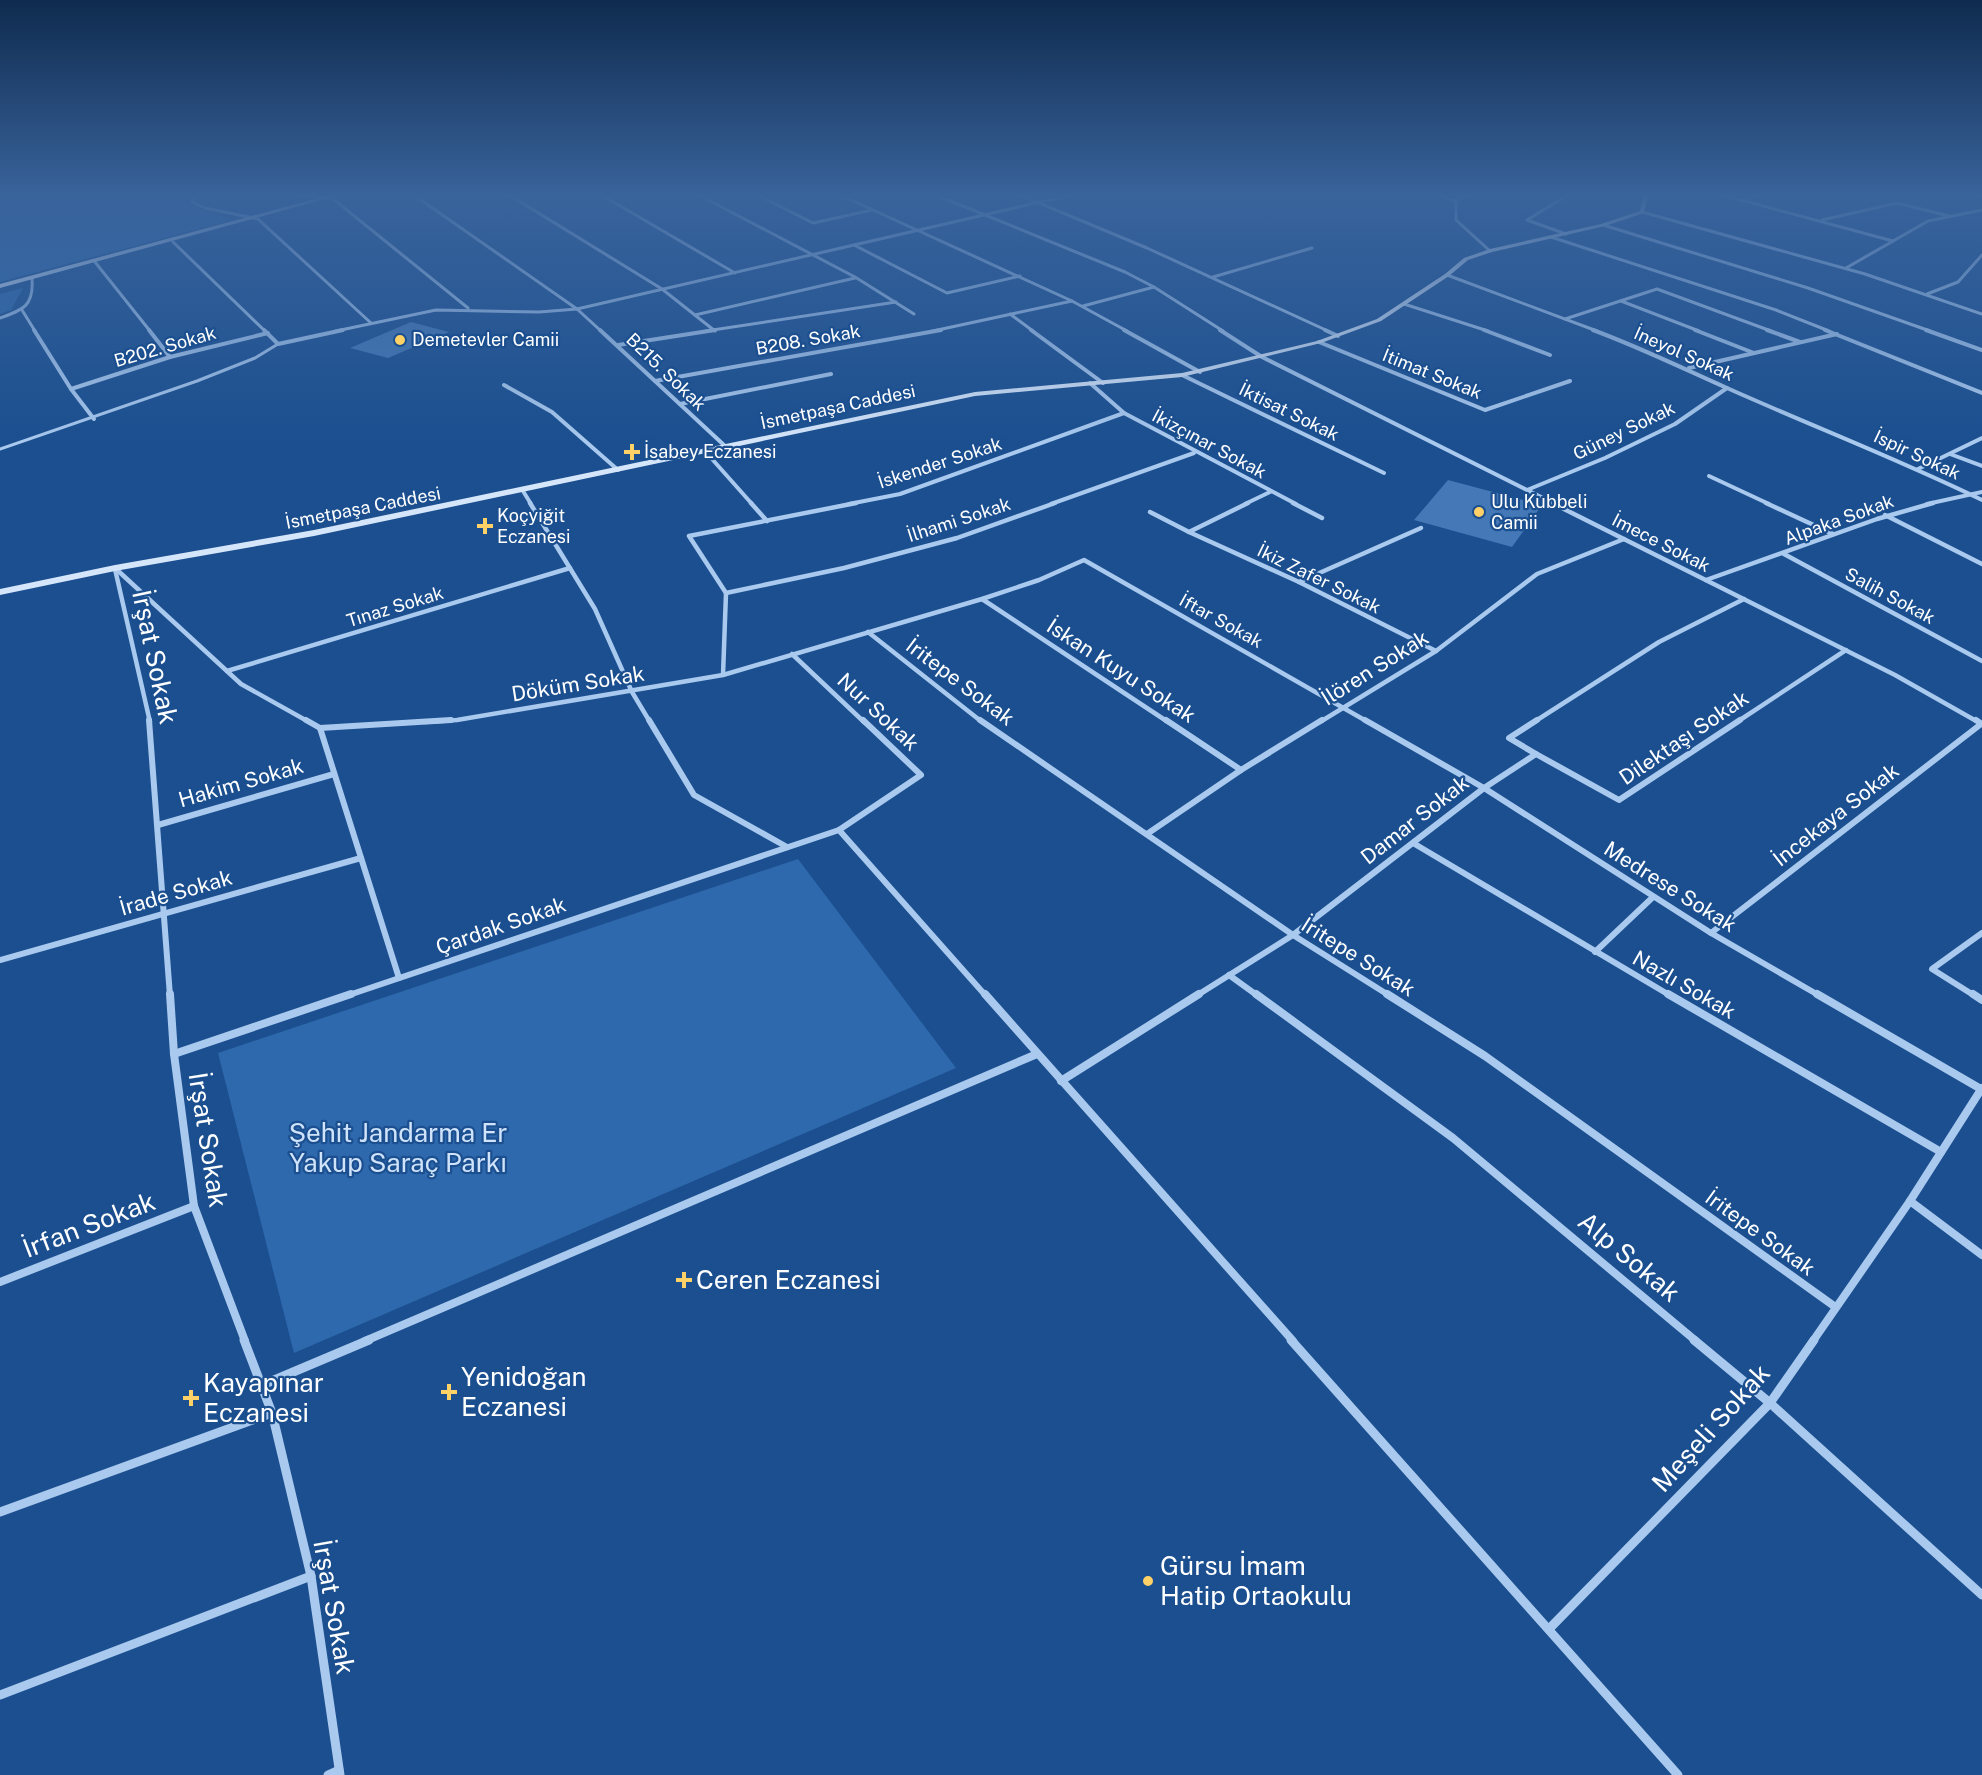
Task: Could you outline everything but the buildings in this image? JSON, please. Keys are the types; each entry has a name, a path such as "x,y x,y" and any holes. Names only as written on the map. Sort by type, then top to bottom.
{"main road":[{"path":"0,286 44,276"},
{"name":"İsmetpaşa Caddesi","path":"0,592 115,568 314,534 975,394 1200,372 1319,342 1379,320 1446,276"}],"street":[{"path":"106,276 170,357"},
{"path":"208,276 278,344 435,310 539,312 577,309 722,276"},
{"path":"320,276 371,323"},
{"path":"427,276 468,309"},
{"name":"B215. Sokak","path":"529,276 577,309 725,446"},
{"path":"640,276 662,289 715,331"},
{"path":"851,276 914,314"},
{"path":"914,276 947,293 1020,276 1072,301 1200,372"},
{"name":"İmece Sokak","path":"1132,276 1154,287 1262,357 1846,650 1982,724"},
{"path":"1208,276 1338,336"},
{"path":"1213,278 1220,276"},
{"name":"İneyol Sokak","path":"1449,276 1688,368 1727,388 1841,435"},
{"path":"1674,276 1837,334 1982,393"},
{"path":"1768,276 1982,350"},
{"path":"1870,276 1982,314"},
{"path":"1926,294 1958,282 1963,276"},
{"path":"695,315 855,278"},
{"path":"0,318 21,310 33,294 32,279"},
{"path":"1082,307 1154,287"},
{"path":"1565,319 1657,289 1800,342"},
{"name":"B208. Sokak","path":"655,381 941,330 1072,301"},
{"path":"1621,301 1754,353"},
{"path":"618,345 896,302"},
{"path":"1404,304 1469,324 1550,355"},
{"path":"21,310 70,388 94,419"},
{"path":"1010,314 1103,383"},
{"name":"B202. Sokak","path":"70,388 170,357 268,333"},
{"path":"1688,368 1837,334"},
{"name":"İtimat Sokak","path":"1319,342 1485,410 1570,381"},
{"path":"680,404 831,374"},
{"name":"İktisat Sokak","path":"1182,375 1384,473"},
{"name":"İkizçınar Sokak","path":"1090,383 1124,413 1194,453 1322,518"},
{"path":"504,386 552,412 618,470"},
{"name":"Güney Sokak","path":"1527,490 1605,458 1675,424 1727,388"},
{"name":"İskender Sokak","path":"726,593 689,536 900,494 1124,413"},
{"name":"İspir Sokak","path":"1841,435 1982,500"},
{"path":"1918,469 1982,438"},
{"path":"704,450 767,521"},
{"name":"İlhami Sokak","path":"726,593 844,568 957,538 1194,453"},
{"path":"1950,454 1982,466"},
{"path":"1709,476 1833,534"},
{"path":"523,491 595,609 632,692 694,795 787,847"},
{"path":"1189,532 1270,492"},
{"name":"Alpaka Sokak","path":"1706,580 1784,554 1884,515 1982,492"},
{"name":"İkiz Zafer Sokak","path":"1150,512 1299,582 1436,651"},
{"path":"1884,515 1982,564"},
{"path":"1299,582 1420,528"},
{"name":"İlören Sokak","path":"1147,834 1241,770 1436,651 1537,574 1624,539"},
{"name":"Salih Sokak","path":"1784,554 1982,661"},
{"name":"Döküm Sokak","path":"320,728 457,720 723,675 982,599 1039,580 1084,560"},
{"name":"İftar Sokak","path":"1084,560 1345,706"},
{"path":"115,568 241,684 320,728 399,978"},
{"name":"İrşat Sokak","path":"115,568 151,728 174,1054 194,1206 272,1413 311,1576 339,1772"},
{"name":"Tınaz Sokak","path":"227,671 570,568"},
{"path":"723,675 726,593"},
{"name":"İskan Kuyu Sokak","path":"982,599 1241,770"},
{"path":"1536,754 1509,738 1659,642 1744,599"},
{"name":"İritepe Sokak","path":"868,632 982,722 1293,935 1485,1056 1834,1306"},
{"name":"Dilektaşı Sokak","path":"1536,754 1619,800 1846,650"},
{"name":"Nur Sokak","path":"792,654 921,775 839,830"},
{"name":"Medrese Sokak","path":"1345,706 1484,788 1712,933 1981,1089"},
{"name":"İncekaya Sokak","path":"1712,933 1982,724"},
{"name":"Damar Sokak","path":"1061,1081 1293,935 1484,788 1536,754"},
{"name":"Hakim Sokak","path":"158,825 334,774"},
{"path":"839,830 1678,1775"},
{"name":"Çardak Sokak","path":"174,1054 839,830"},
{"name":"Nazlı Sokak","path":"1413,843 1595,952 1941,1152"},
{"name":"İrade Sokak","path":"0,960 361,858"},
{"path":"1595,952 1653,897"},
{"path":"1982,933 1932,969 1982,1000"},
{"name":"Alp Sokak","path":"1229,975 1453,1138 1770,1403 1982,1595"},
{"path":"260,1386 1037,1054"},
{"name":"Meşeli Sokak","path":"1548,1629 1770,1403 1834,1306 1910,1201 1981,1089"},
{"path":"1910,1201 1982,1255"},
{"name":"İrfan Sokak","path":"0,1282 194,1206"},
{"path":"0,1512 272,1413"},
{"path":"0,1695 311,1576"},
{"path":"328,1775 339,1772"}],"lane":[{"path":"0,449 94,419 255,358 278,344"}],"green space":[{"path":"0,276 23,276 0,282"},
{"path":"23,288 11,310 0,314 0,294"},
{"name":"Şehit Jandarma Er Yakup Saraç Parkı","path":"798,859 956,1068 294,1353 218,1053"}],"place":[{"name":"Demetevler Camii","path":"400,340"},
{"name":"İsabey Eczanesi","path":"632,452"},
{"name":"Ulu Kubbeli Camii","path":"1479,512"},
{"name":"Koçyiğit Eczanesi","path":"485,526"},
{"name":"Ceren Eczanesi","path":"684,1280"},
{"name":"Yenidoğan Eczanesi","path":"449,1392"},
{"name":"Kayapınar Eczanesi","path":"191,1398"},
{"name":"Gürsu İmam Hatip Ortaokulu","path":"1148,1581"}]}
